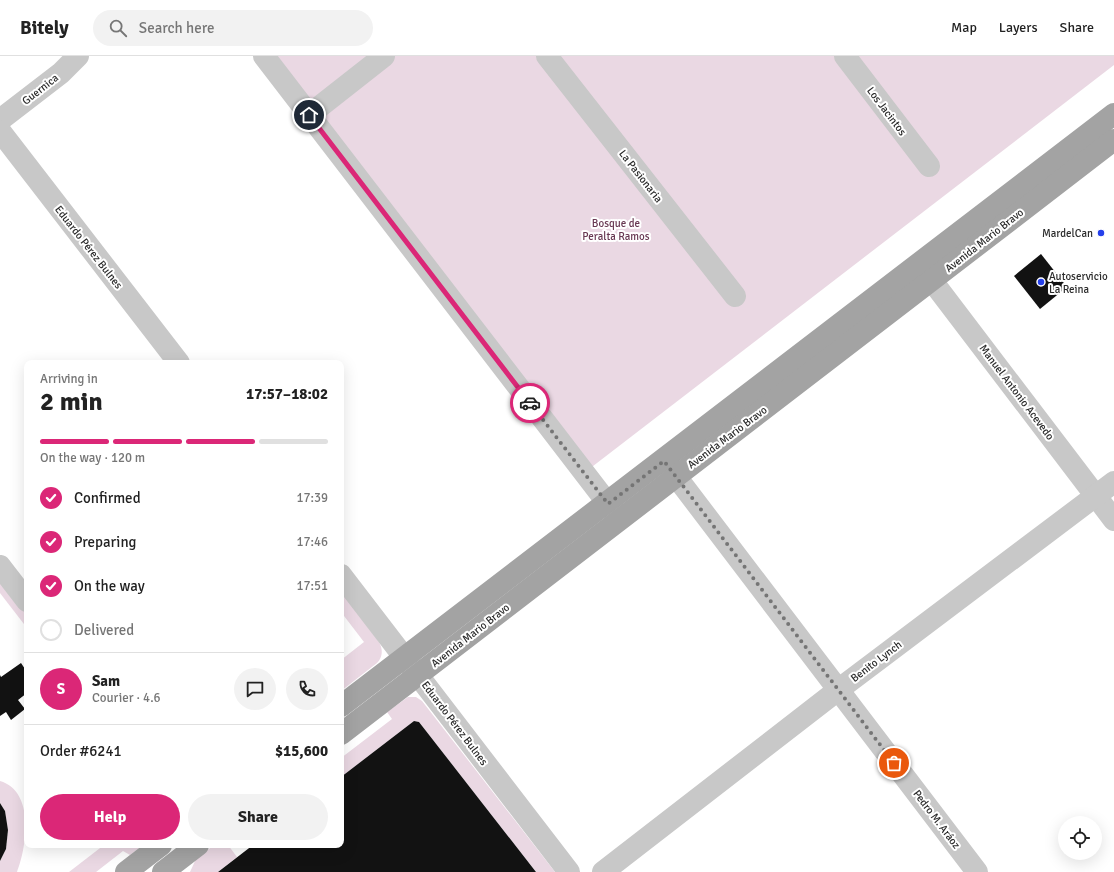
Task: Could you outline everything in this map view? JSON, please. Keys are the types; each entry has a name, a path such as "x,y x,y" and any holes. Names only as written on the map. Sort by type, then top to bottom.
{"main road":[{"name":"Avenida Mario Bravo","path":"344,732 418,675 614,512 925,272 1114,114"},
{"name":"Avenida Mario Bravo","path":"925,272 1114,140"},
{"name":"Avenida Mario Bravo","path":"344,704 404,658 614,512"},
{"path":"164,872 194,848"},
{"path":"126,872 156,849"}],"street":[{"name":"Guernica","path":"0,120 61,73 78,56"},
{"path":"264,56 614,512"},
{"path":"309,115 384,56"},
{"name":"La Pasionaria","path":"547,56 735,296"},
{"name":"Los Jacintos","path":"845,56 929,166"},
{"name":"Eduardo Pérez Bulnes","path":"0,131 177,360"},
{"name":"Manuel Antonio Acevedo","path":"925,272 1114,520"},
{"name":"Pedro M. Aráoz","path":"670,469 977,872"},
{"name":"Benito Lynch","path":"603,872 838,690 1114,482"},
{"path":"0,566 24,597"},
{"name":"Eduardo Pérez Bulnes","path":"344,579 569,872"},
{"path":"156,849 164,872"}],"green space":[{"name":"Bosque de Peralta Ramos","path":"264,56 1114,56 1114,65 584,473"},
{"path":"0,578 24,610 24,624 0,593"},
{"path":"344,595 379,642 382,653 377,663 344,689 344,658 364,642 344,616"},
{"path":"408,697 416,697 422,701 555,872 536,872 419,722 414,721 344,775 344,756 392,719 387,712"},
{"path":"0,781 11,787 19,796 23,808 24,842 21,861 17,872 0,872 0,861 6,849 8,830 5,811 0,803"},
{"path":"100,848 139,848 130,855 123,851 96,872 69,872"},
{"path":"210,848 230,848 237,857 218,872 190,872 196,859"}],"building":[{"name":"Autoservicio La Reina","path":"1041,254 1067,287 1040,309 1014,276"},
{"path":"21,663 24,668 24,695 18,700 24,710 11,720 6,712 0,716 0,675 1,677"},
{"path":"414,721 419,722 536,872 218,872 249,848 344,848 344,775"},
{"path":"0,803 5,811 8,830 6,849 0,861"}],"way so far":[{"path":"530,403 608,504 664,461 894,763"}],"place":[{"name":"MardelCan","path":"1101,233"},
{"name":"Autoservicio La Reina","path":"1041,282"}],"route":[{"path":"309,115 530,403"}]}
